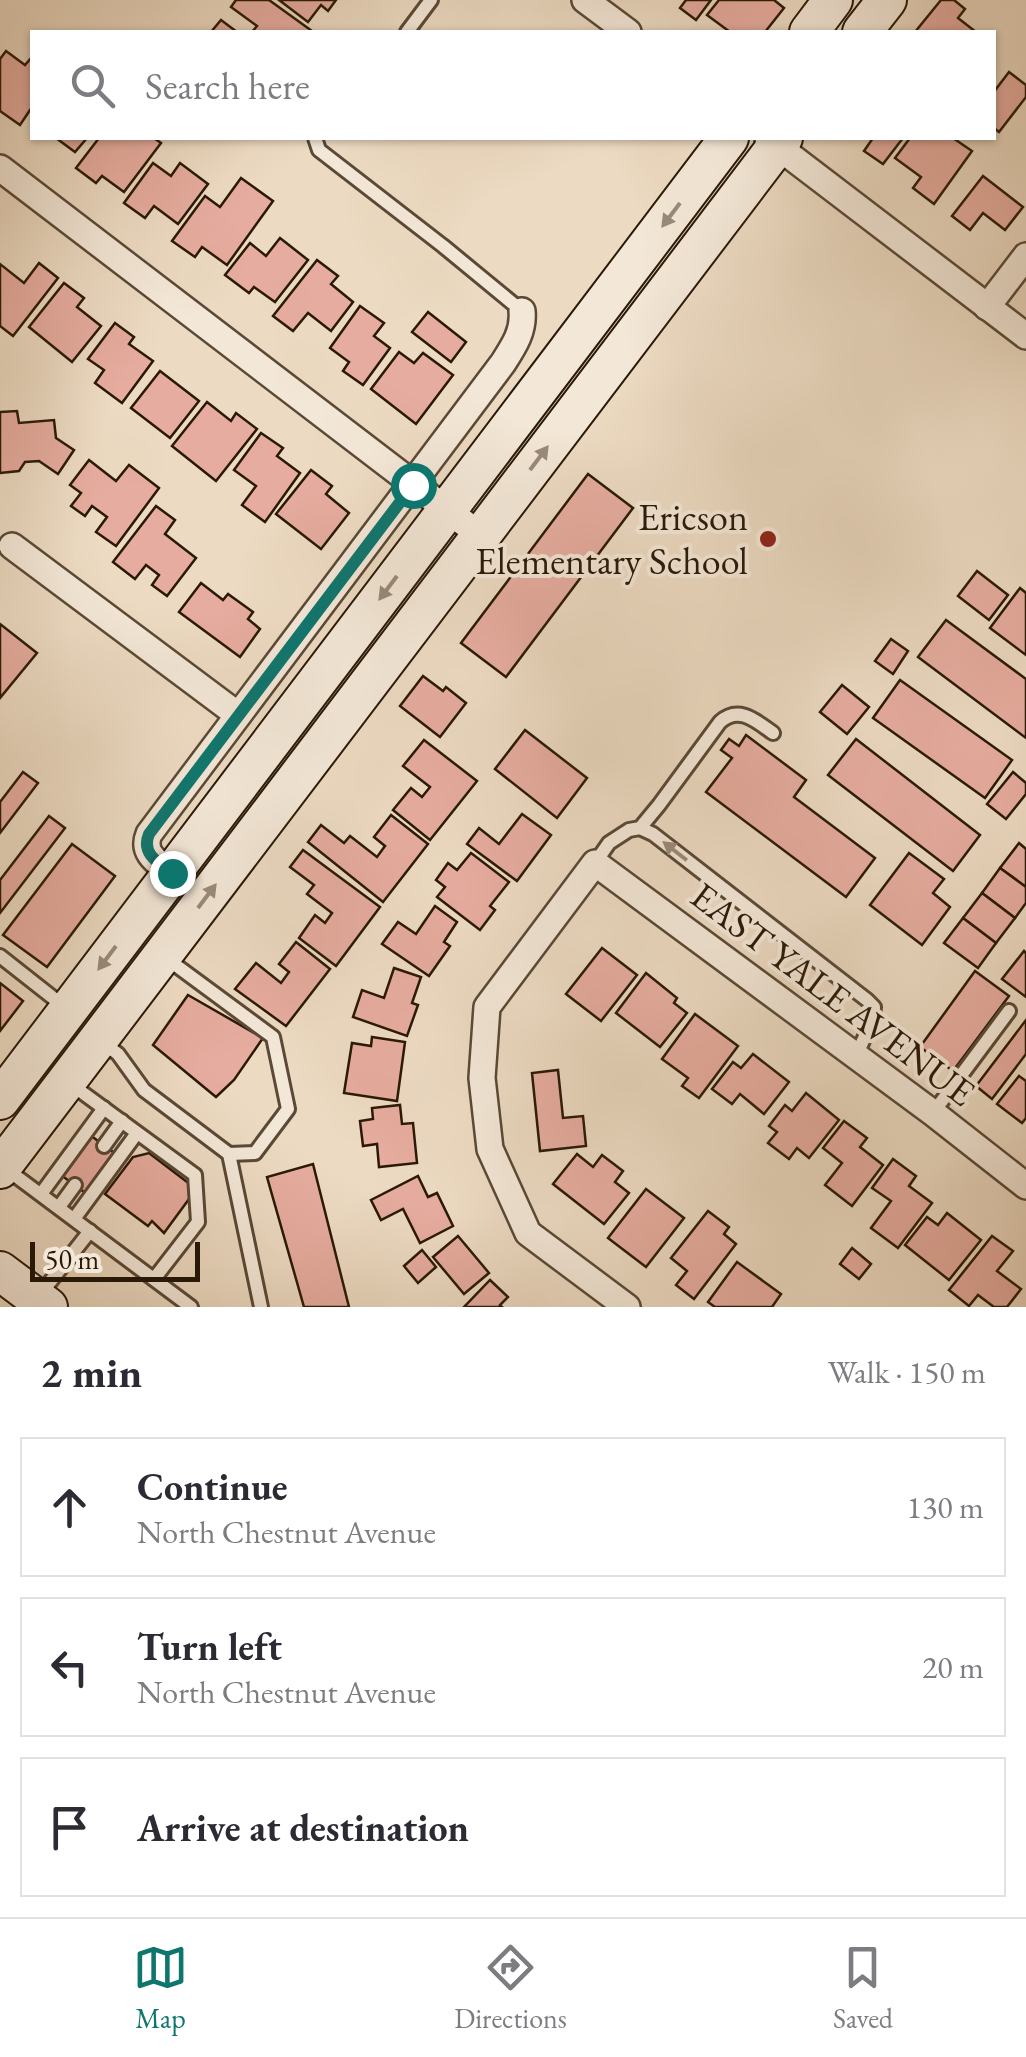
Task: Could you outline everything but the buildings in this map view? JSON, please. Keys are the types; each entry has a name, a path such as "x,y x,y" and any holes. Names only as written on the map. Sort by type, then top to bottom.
{"main road":[{"path":"811,30 834,0"},
{"path":"864,30 887,0"},
{"path":"5,1082 68,1009 728,140"},
{"path":"1,1167 775,140"},
{"path":"0,1271 42,1303"}],"street":[{"path":"585,0 625,30"},
{"path":"775,140 1026,336"},
{"path":"0,168 480,535"},
{"path":"987,307 1026,256"},
{"path":"172,873 152,857 146,840 503,363 519,335 522,311"},
{"path":"12,546 238,715"},
{"path":"595,864 486,1007 482,1078 490,1149 528,1233 627,1307"},
{"name":"EAST YALE AVENUE","path":"595,864 1026,1186"}],"lane":[{"path":"408,30 431,0"},
{"path":"316,140 320,150 522,311"},
{"path":"640,828 728,715 746,715 773,733"},
{"path":"595,864 609,843 629,830 640,828 652,834 868,1000 874,1007 873,1019 855,1057"},
{"path":"98,1039 118,1054 144,1090 229,1154 255,1153 288,1109 274,1038 162,955"},
{"path":"0,956 68,1009"},
{"path":"933,1114 1009,1012"},
{"path":"67,1081 196,1175 198,1222 154,1279"},
{"path":"40,1194 104,1108"},
{"path":"104,1146 122,1121"},
{"path":"74,1219 138,1133"},
{"path":"229,1154 261,1307"},
{"path":"1,1167 191,1307"},
{"path":"59,1207 75,1186"},
{"path":"42,1303 90,1230"}],"place":[{"name":"Ericson Elementary School","path":"768,539"}],"route":[{"path":"172,873 147,850 149,834 413,485"}]}
